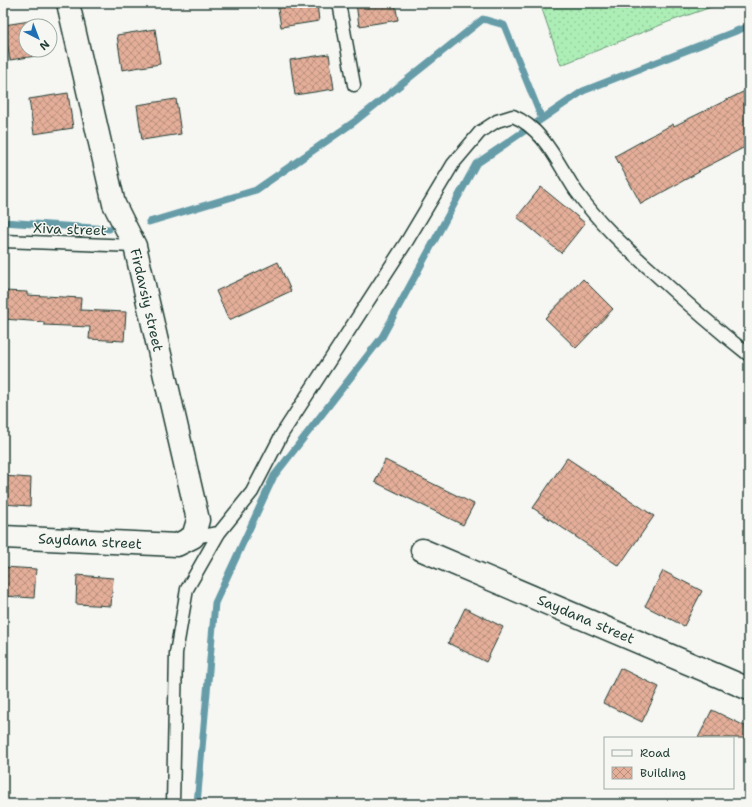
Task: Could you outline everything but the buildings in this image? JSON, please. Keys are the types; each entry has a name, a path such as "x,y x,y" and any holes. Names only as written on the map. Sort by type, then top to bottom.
{"street":[{"name":"Firdavsiy street","path":"68,3 114,204 135,246 198,520 185,541"},
{"name":"Saydana street","path":"3,537 185,541"},
{"name":"Saydana street","path":"422,550 749,689"}],"lane":[{"path":"339,3 354,85"},
{"path":"173,804 176,653 187,589 219,533 252,492 282,434 403,247 453,164 480,132 497,121 513,116 523,120 540,135 577,192 614,236 715,327 749,355"},
{"name":"Xiva street","path":"3,241 135,246"},
{"path":"185,541 219,533"}],"green space":[{"path":"540,3 723,3 668,22 561,65"}],"waterway":[{"path":"149,222 256,190 354,122 483,19 504,25 542,119"},
{"path":"197,804 215,603 274,476 382,337 476,164 583,91 749,26"},
{"path":"3,222 109,229"}]}
